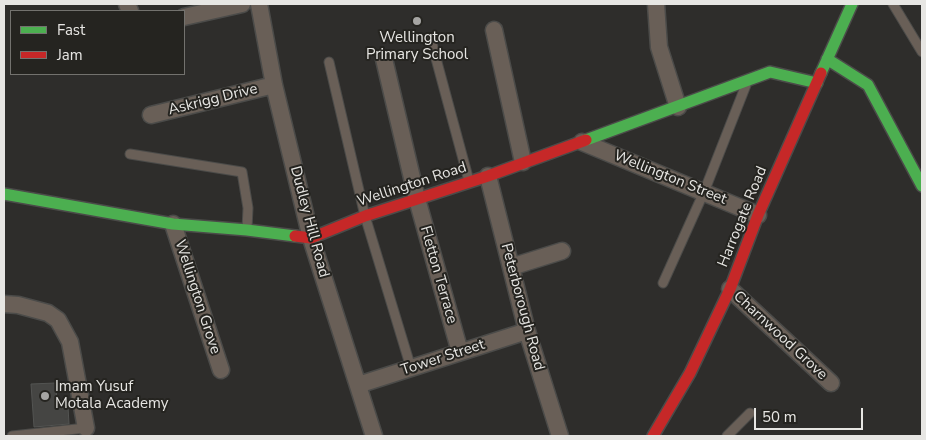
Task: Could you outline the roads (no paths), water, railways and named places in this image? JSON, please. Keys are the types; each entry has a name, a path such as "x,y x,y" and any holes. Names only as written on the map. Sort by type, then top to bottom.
{"main road":[{"name":"Harrogate Road","path":"653,436 690,373 730,289 758,214 852,4"},
{"path":"827,58 868,85 922,186"},
{"name":"Wellington Road","path":"4,194 173,224 311,238 366,216 488,176 770,72 817,83"}],"street":[{"path":"185,17 242,4"},
{"name":"Dudley Hill Road","path":"258,4 274,85 311,238 374,436"},
{"path":"656,4 659,47 678,107"},
{"path":"494,30 523,162"},
{"name":"Fletton Terrace","path":"384,59 416,199 460,352"},
{"name":"Askrigg Drive","path":"151,115 274,85"},
{"name":"Wellington Street","path":"582,142 758,214"},
{"name":"Peterborough Road","path":"488,176 528,331 560,436"},
{"name":"Wellington Grove","path":"173,224 221,370"},
{"path":"511,267 562,251"},
{"name":"Charnwood Grove","path":"730,289 831,383"},
{"path":"4,304 18,305 48,313 58,320 70,342 86,428"},
{"name":"Tower Street","path":"358,385 528,331"}],"lane":[{"path":"892,4 922,52"},
{"path":"431,40 470,182"},
{"path":"329,62 366,216 411,368"},
{"path":"663,283 704,192 747,80"},
{"path":"130,154 242,172 248,208 247,230"},
{"path":"727,436 750,413"},
{"path":"12,436 86,428"}],"place":[{"name":"Wellington Primary School","path":"417,21"},
{"name":"Imam Yusuf Motala Academy","path":"45,396"}]}
